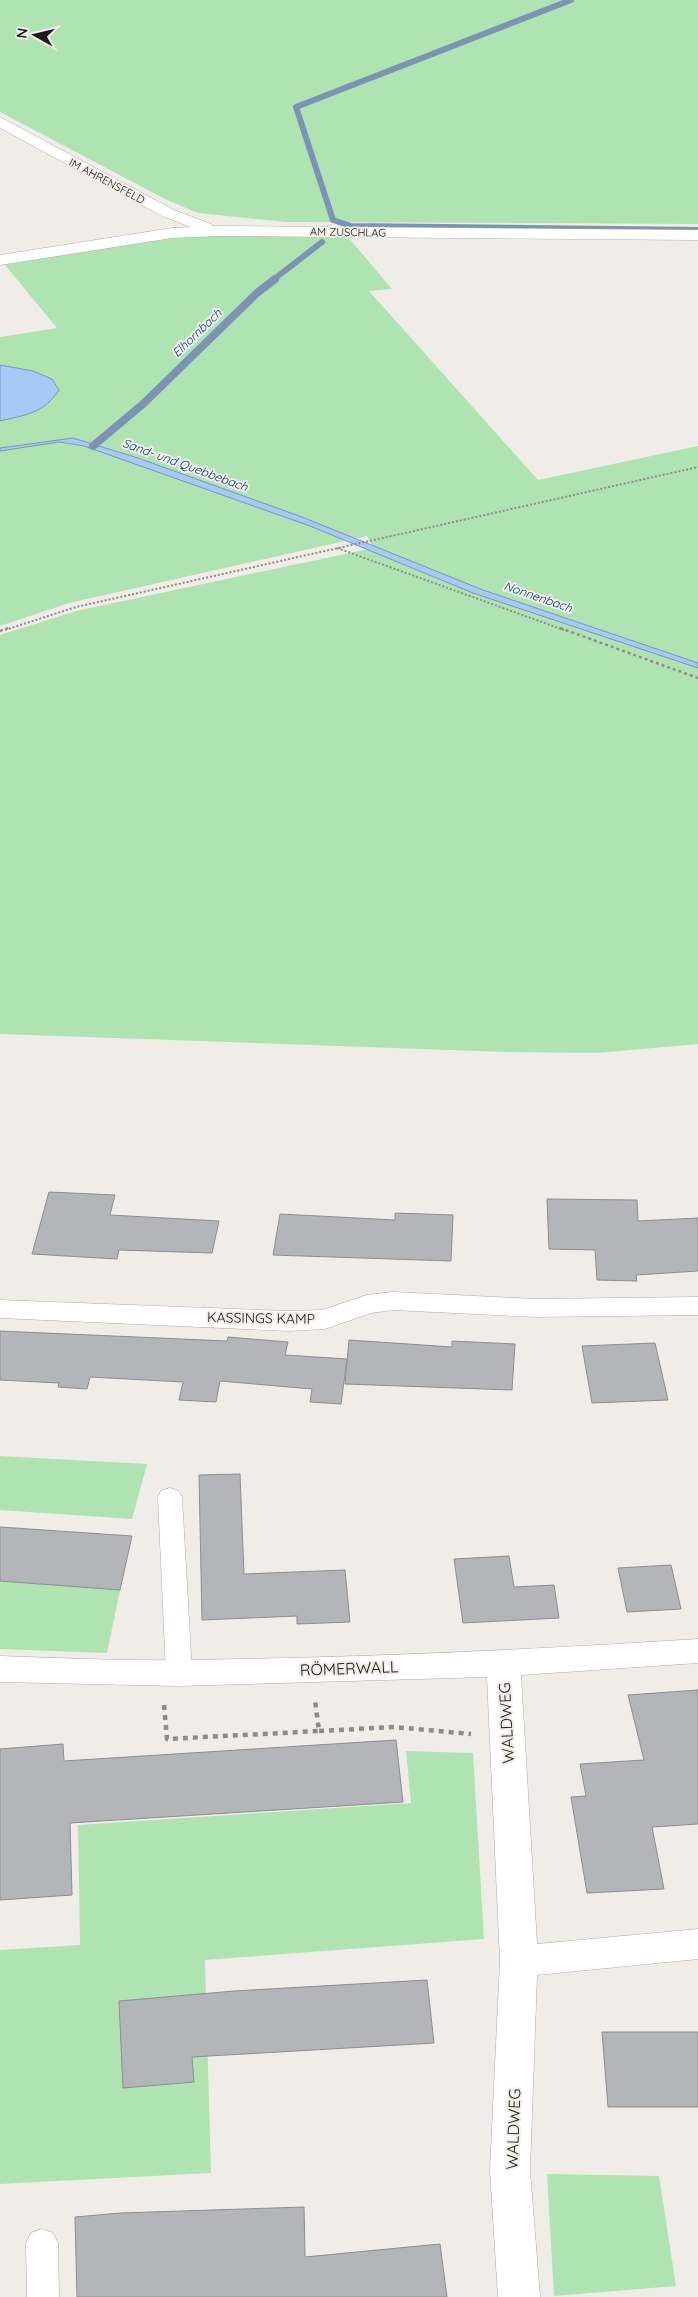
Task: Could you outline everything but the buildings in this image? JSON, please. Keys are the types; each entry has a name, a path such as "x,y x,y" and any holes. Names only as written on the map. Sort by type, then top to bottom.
{"street":[{"name":"IM AHRENSFELD","path":"0,122 168,214 219,230"},
{"name":"AM ZUSCHLAG","path":"0,260 172,233 219,230 698,235"},
{"name":"KASSINGS KAMP","path":"0,1309 288,1321 325,1319 367,1304 393,1301 536,1308 698,1306"},
{"name":"RÖMERWALL","path":"0,1669 170,1672 311,1670 503,1664 698,1652"},
{"name":"WALDWEG","path":"503,1664 519,1961 510,2170 519,2297"},
{"path":"519,1961 698,1944"}],"lane":[{"path":"170,1497 170,1672"},
{"path":"42,2243 44,2297"}],"path":[{"path":"0,631 76,607 698,467"},
{"path":"336,548 698,678"},
{"path":"311,1670 319,1731"},
{"path":"170,1672 167,1739 394,1727 507,1738"}],"green space":[{"path":"0,0 698,0 698,224 285,222 198,213 167,200 0,112"},
{"path":"222,234 348,237 392,289 369,291 538,480 698,446 698,1044 597,1053 505,1052 0,1034 0,635 76,611 373,548 367,536 69,603 0,626 0,421 34,412 47,404 59,390 52,379 33,371 0,365 0,337 57,328 5,265 158,238"},
{"path":"0,1456 147,1464 132,1519 0,1510"},
{"path":"0,1581 120,1590 107,1653 0,1649"},
{"path":"406,1751 473,1753 484,1939 205,1960 211,2173 0,2184 0,1950 80,1945 78,1825 411,1803"},
{"path":"547,2174 659,2176 676,2286 554,2296"}],"water":[{"path":"0,365 33,371 52,379 59,390 47,404 34,412 0,421"},
{"path":"73,438 138,458 302,517 483,590 698,663 698,668 473,593 310,526 84,446 59,442 0,451 0,448"}],"waterway":[{"path":"571,0 296,107 333,220 351,226 698,230"},
{"name":"Elhornbach","path":"273,280 322,242"},
{"name":"Elhornbach","path":"93,446 143,404 257,293 275,279"}],"water label":[{"name":"Sand- und Quebbebach","path":"185,465"},
{"name":"Nonnenbach","path":"538,597"}]}
